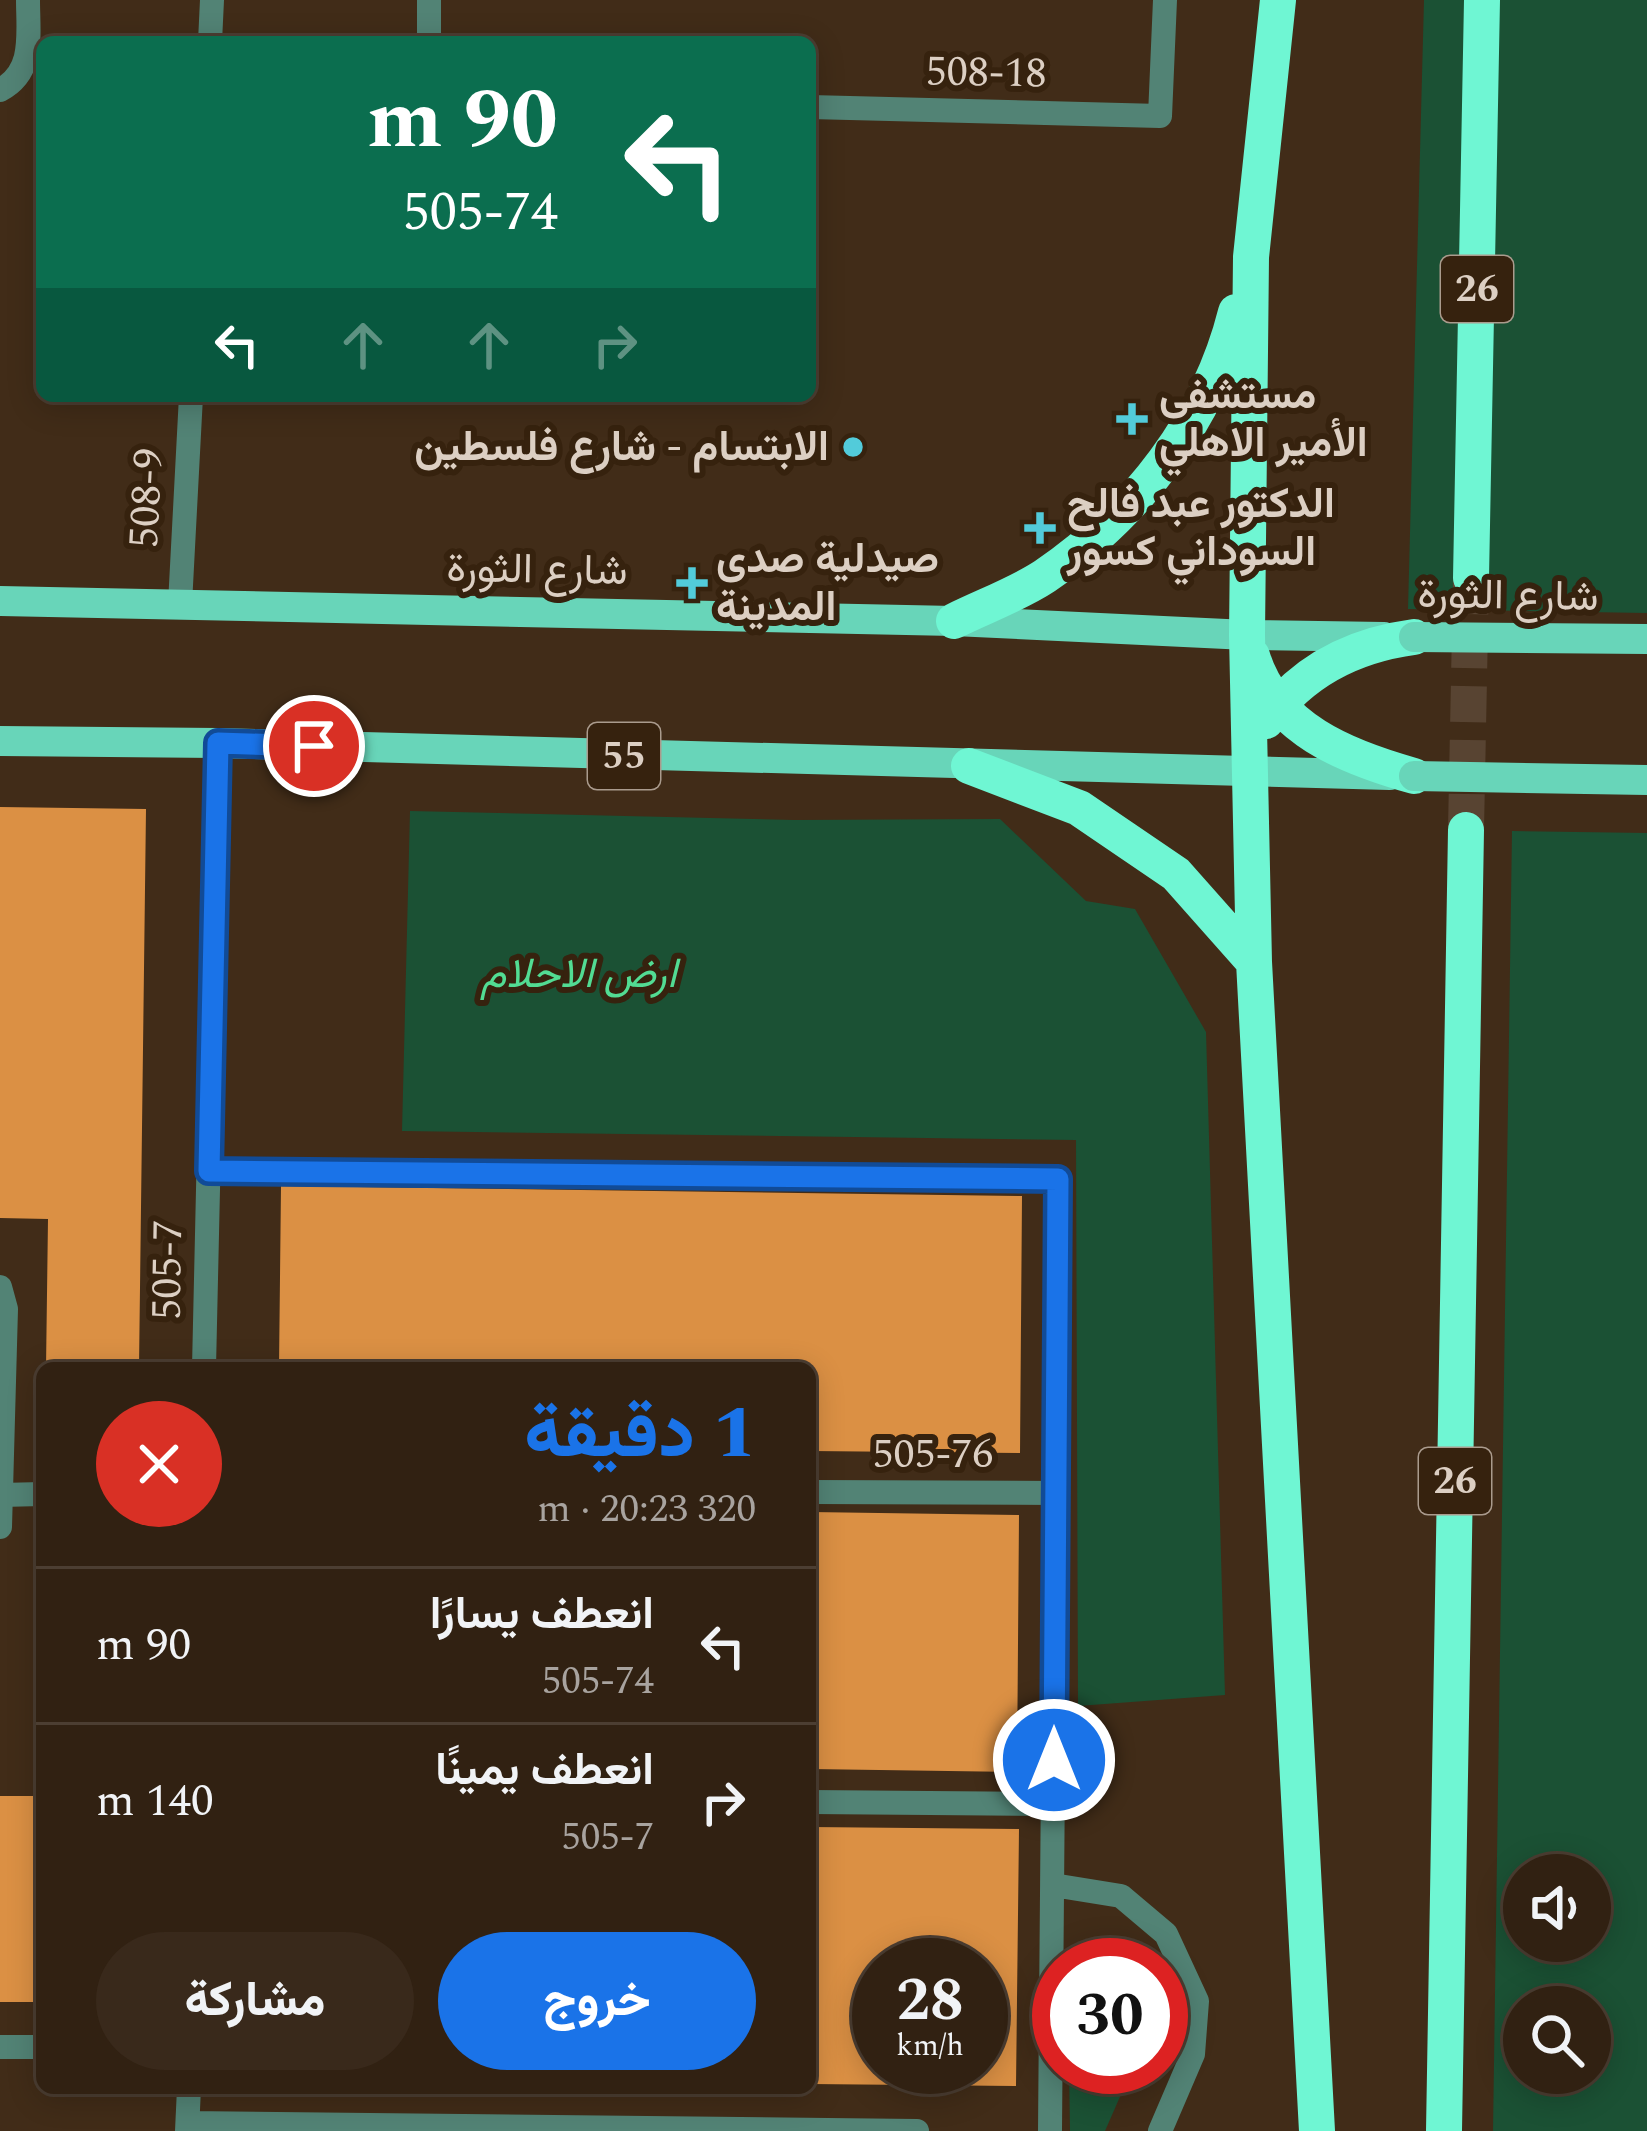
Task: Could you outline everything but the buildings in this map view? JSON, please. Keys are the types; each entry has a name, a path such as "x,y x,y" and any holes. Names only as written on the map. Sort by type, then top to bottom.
{"highway":[{"path":"1278,0 1251,257 1247,635 1265,772 1254,962 1317,2131"},
{"name":"26","path":"1472,578 1482,0"},
{"path":"954,621 1043,578 1120,516 1182,440 1226,352 1251,257"},
{"path":"1247,635 1261,683 1281,705 1364,762 1414,776"},
{"path":"1265,772 1253,745 1281,705 1323,667 1351,652 1414,637"},
{"path":"969,766 1079,808 1176,874 1254,962"},
{"name":"26","path":"1444,2131 1466,830"}],"main road":[{"name":"شارع الثورة","path":"0,601 954,621 1247,635 1647,639"},
{"name":"55","path":"0,741 1265,772"},
{"path":"1265,772 1647,780"}],"street":[{"path":"0,90 12,83 28,57 28,0"},
{"path":"210,36 212,0"},
{"path":"429,0 429,36"},
{"name":"508-18","path":"816,107 1160,116 1165,0"},
{"name":"508-9","path":"180,604 191,402"},
{"name":"505-7","path":"204,1362 218,743"},
{"path":"209,1171 1058,1179 1051,2131"},
{"path":"0,1287 6,1309 0,1527"},
{"name":"505-76","path":"816,1492 1056,1493"},
{"path":"1,1495 36,1493"},
{"path":"816,1802 1054,1804"},
{"path":"1053,1885 1121,1896 1166,1934 1197,2001 1193,2054 1160,2131"},
{"path":"0,2047 36,2048"},
{"path":"189,2094 188,2127 917,2131"}],"green space":[{"path":"1424,0 1647,0 1647,613 1408,609"},
{"name":"ارض الاحلام","path":"410,811 794,820 1000,819 1086,901 1135,909 1206,1032 1225,1695 1078,1706 1076,1140 402,1131"},
{"path":"1512,831 1647,833 1647,2131 1493,2131"},
{"path":"1069,2094 1121,2094 1105,2131 1070,2131"}],"tunnel":[{"path":"1466,830 1471,578"}],"place":[{"name":"مستشفى الأمير الاهلي","path":"1132,419"},
{"name":"الابتسام - شارع فلسطين","path":"853,447"},
{"name":"الدكتور عبد فالح السوداني كسور","path":"1040,528"},
{"name":"صيدلية صدى المدينة","path":"692,583"}],"route":[{"path":"314,746 218,743 209,1171 1058,1179 1054,1760"}]}
